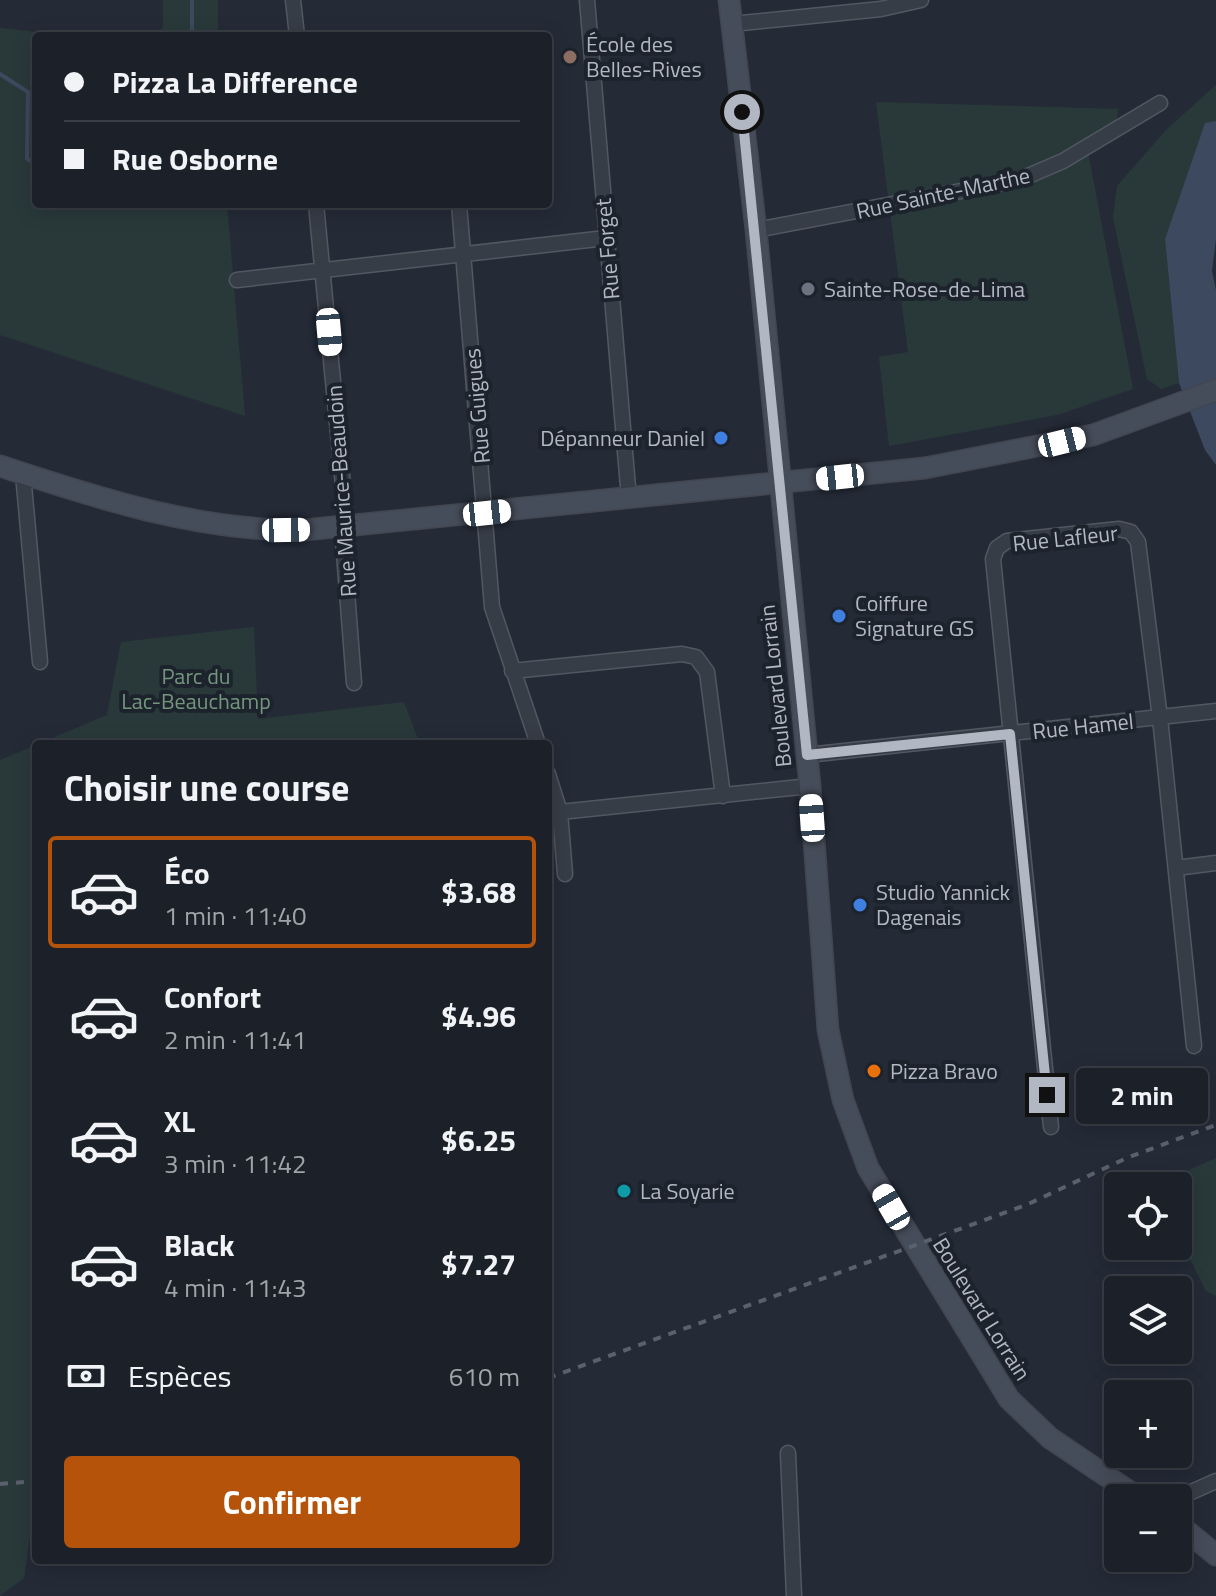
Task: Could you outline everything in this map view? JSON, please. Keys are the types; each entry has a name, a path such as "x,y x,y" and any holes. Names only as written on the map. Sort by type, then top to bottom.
{"main road":[{"name":"Boulevard Lorrain","path":"729,0 756,230 810,786 832,1059 848,1119 866,1163 969,1338 1009,1399 1050,1438 1118,1484"},
{"path":"0,466 125,503 236,528 270,531 343,527 910,470 1093,435 1216,390"},
{"path":"1192,1535 1216,1555"}],"street":[{"path":"293,0 297,32"},
{"name":"Rue Forget","path":"587,0 629,499"},
{"path":"732,24 921,0"},
{"name":"Rue Sainte-Marthe","path":"756,230 1019,180 1063,161 1160,103"},
{"name":"Rue Maurice-Beaudoin","path":"316,208 346,517 343,527 354,683"},
{"name":"Rue Guigues","path":"459,208 487,513 492,607 537,740"},
{"path":"237,280 606,238"},
{"path":"23,474 40,662"},
{"name":"Rue Lafleur","path":"1010,734 993,559 997,548 1007,541 1119,529 1131,532 1138,542 1160,718"},
{"path":"512,671 682,654 696,657 707,672 723,796"},
{"name":"Rue Hamel","path":"807,755 1216,711"},
{"path":"1160,718 1194,1046"},
{"path":"1010,734 1051,1127"},
{"path":"560,812 810,786"},
{"path":"552,787 560,812 565,874"},
{"path":"1176,868 1216,863"},
{"path":"788,1453 794,1596"},
{"path":"1192,1492 1216,1481"}],"green space":[{"path":"163,0 218,0 218,32 157,32 163,27"},
{"path":"0,28 38,32 32,32 32,208 227,208 245,416 0,335"},
{"path":"1216,85 1216,121 1205,124 1165,239 1179,383 1161,389 1147,379 1113,218 1117,186 1166,130"},
{"path":"876,102 1118,109 1116,128 1087,147 1133,389 1057,415 889,446 879,357 908,352"},
{"name":"Parc du Lac-Beauchamp","path":"254,627 258,719 404,702 418,740 48,740 107,715 121,642"},
{"path":"32,747 32,1524 24,1578 0,1596 0,760"},
{"path":"1216,1158 1216,1296 1206,1291 1190,1260 1192,1172 1184,1172"}],"water":[{"path":"1216,121 1216,239 1212,271 1216,290 1216,465 1205,450 1179,383 1165,239 1205,123"}],"waterway":[{"path":"192,0 192,32"},
{"path":"0,74 28,92 27,159 32,162"}],"railway":[{"path":"552,1377 1026,1205 1129,1157 1216,1125"},
{"path":"0,1484 32,1481"}],"place":[{"name":"École des Belles-Rives","path":"570,57"},
{"name":"Sainte-Rose-de-Lima","path":"808,289"},
{"name":"Dépanneur Daniel","path":"721,438"},
{"name":"Coiffure Signature GS","path":"839,616"},
{"name":"Studio Yannick Dagenais","path":"860,905"},
{"name":"Pizza Bravo","path":"874,1071"},
{"name":"La Soyarie","path":"624,1191"}],"route":[{"path":"742,112 807,755 1010,734 1047,1095"}]}
